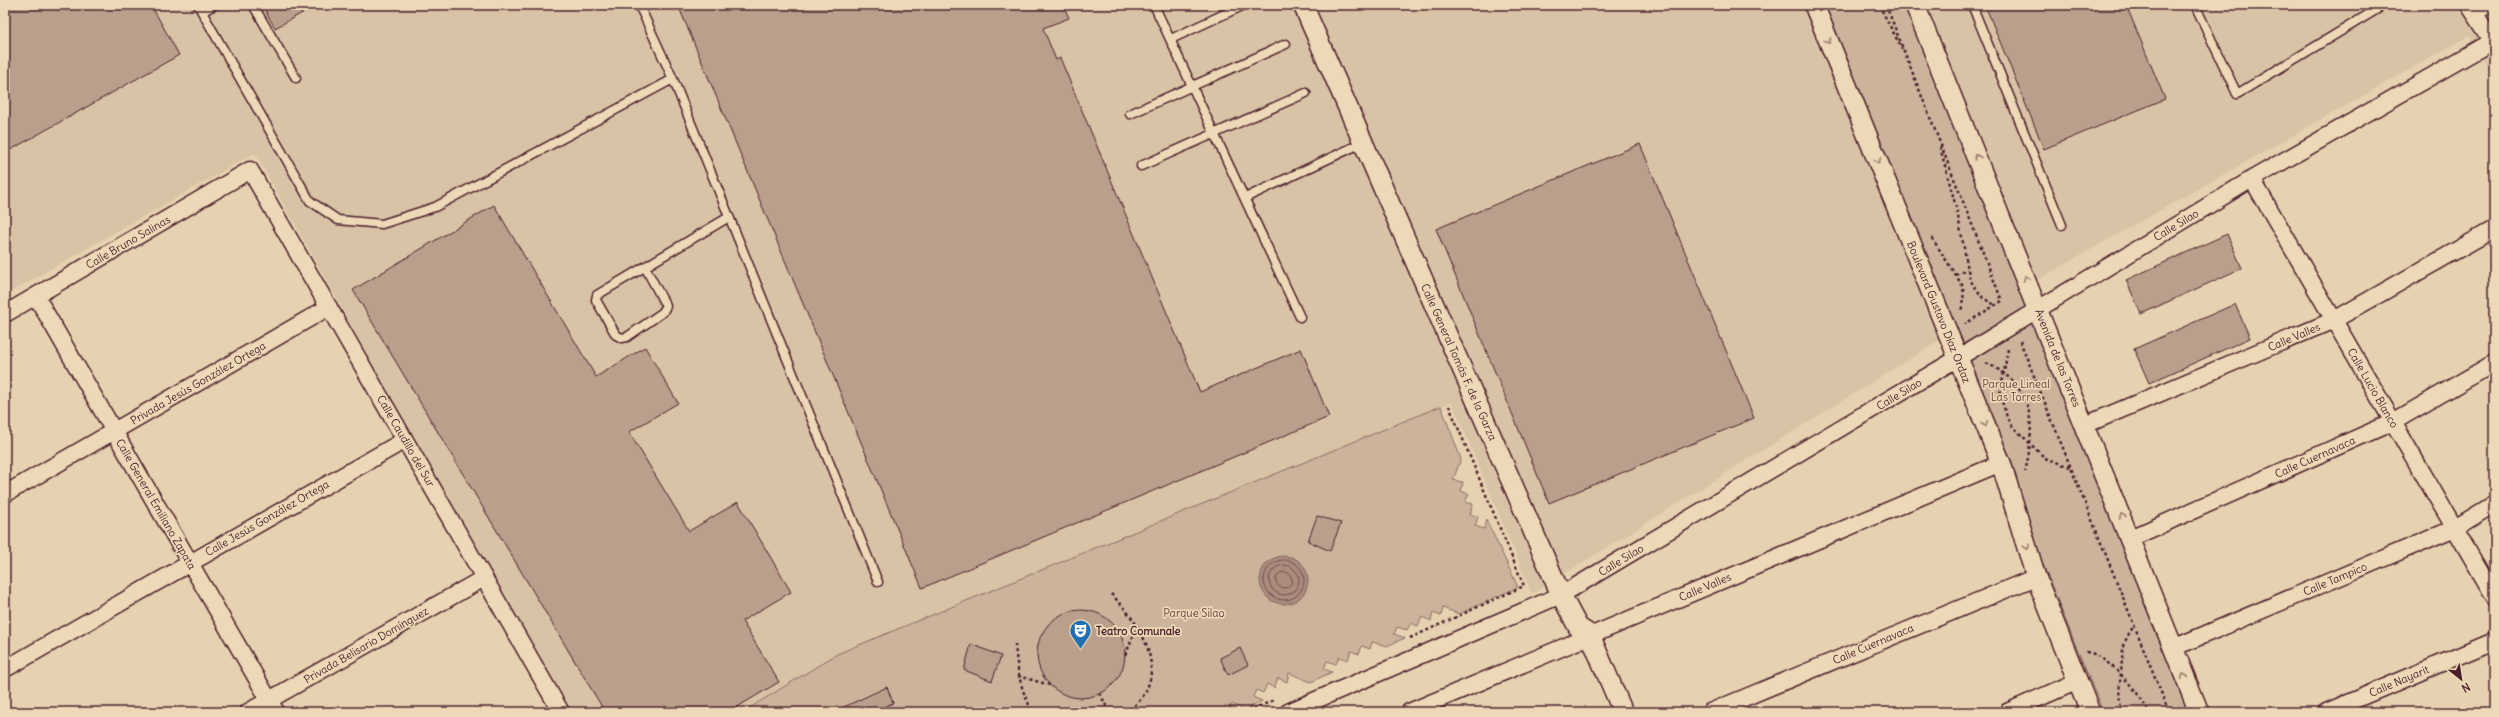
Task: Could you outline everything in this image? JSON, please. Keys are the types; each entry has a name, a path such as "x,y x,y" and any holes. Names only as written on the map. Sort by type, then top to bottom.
{"street":[{"name":"Calle General Tomás F. de la Garza","path":"1303,5 1362,143 1561,595 1578,627 1590,635 1623,712"},
{"name":"Boulevard Gustavo Díaz Ordaz","path":"1814,5 2001,464 2036,577 2090,712"},
{"name":"Avenida de las Torres","path":"1916,5 2039,308 2199,712"},
{"path":"2472,10 2494,42"},
{"name":"Calle Silao","path":"1288,712 1312,707 1561,595 1958,358 2252,179 2494,42"},
{"name":"Calle Bruno Salinas","path":"5,314 250,170"},
{"name":"Calle Caudillo del Sur","path":"250,170 560,712"},
{"name":"Calle Lucio Blanco","path":"2252,179 2494,596"},
{"name":"Calle Valles","path":"2085,425 2334,320 2494,229"},
{"name":"Calle General Emiliano Zapata","path":"36,296 272,706"},
{"name":"Privada Jesús González Ortega","path":"5,494 329,307"},
{"name":"Calle Cuernavaca","path":"2131,538 2393,422 2494,363"},
{"name":"Calle Jesús González Ortega","path":"5,669 405,440"},
{"name":"Calle Valles","path":"1409,712 2001,464"},
{"name":"Calle Tampico","path":"2173,648 2455,528 2494,504"},
{"name":"Calle Cuernavaca","path":"1710,712 2036,577"},
{"name":"Privada Belisario Domínguez","path":"248,712 272,706 484,578"},
{"name":"Calle Nayarit","path":"2326,712 2494,641"},
{"path":"2007,712 2078,681"}],"lane":[{"path":"214,5 200,9 310,201 338,220 382,224 436,207 673,79"},
{"path":"253,5 296,78"},
{"path":"639,5 673,79 878,582"},
{"path":"1154,5 1300,317"},
{"path":"1170,39 1244,5"},
{"path":"1972,5 2062,225"},
{"path":"2195,5 2237,94 2384,5"},
{"path":"2472,10 2494,5"},
{"path":"1130,114 1286,44"},
{"path":"1141,166 1306,93"},
{"path":"1245,198 1362,143"},
{"path":"645,266 666,306 663,312 627,337 622,338 616,335 596,300 597,295 645,266 729,217"}],"path":[{"path":"1879,5 1910,66"},
{"path":"1886,5 2002,300 1962,326"},
{"path":"1937,135 1957,211 1967,269 1975,288 1983,298 1995,305"},
{"path":"1956,275 1967,269"},
{"path":"2017,334 2169,712"},
{"path":"2008,346 2000,395 2002,405 2013,427 2045,458 2070,467"},
{"path":"1980,360 2004,374 2023,395 2029,408 2032,422 2024,476"},
{"path":"1406,640 1524,586 1449,406"},
{"path":"1111,594 1126,608 1138,625 1150,651 1150,682 1137,705 1127,712"},
{"path":"1125,655 1138,625"},
{"path":"2122,712 2119,702 2122,650 2127,636 2134,626"},
{"path":"1015,644 1018,676 1023,696 1033,712"},
{"path":"2080,652 2099,655 2121,677 2135,688 2148,712"},
{"path":"1018,676 1050,685"},
{"path":"1100,693 1109,712"},
{"path":"1248,712 1275,700"}],"shaded area":[{"path":"5,5 2494,5 2494,77 2469,36 2030,284 1532,594 1452,402 837,654 743,712 566,712 255,153 5,295"}],"green space":[{"name":"Parque Lineal Las Torres","path":"1815,5 1905,5 2188,712 2103,712"},
{"name":"Parque Silao","path":"1441,406 1461,459 1453,480 1463,482 1461,491 1469,494 1465,502 1473,504 1470,514 1478,517 1475,526 1484,529 1486,519 1518,587 1459,614 1443,608 1441,616 1433,613 1431,621 1422,617 1418,626 1411,623 1407,630 1397,627 1394,634 1405,638 1387,646 1372,642 1370,649 1362,646 1359,654 1351,651 1348,660 1339,657 1336,664 1327,661 1324,669 1332,672 1311,682 1289,673 1287,682 1278,678 1274,688 1267,684 1263,693 1256,690 1253,697 1262,701 1245,710 1232,704 1228,712 743,712 837,654"}],"water":[{"path":"1284,556 1293,558 1301,563 1306,571 1308,580 1306,589 1301,597 1293,602 1284,604 1275,602 1267,597 1262,589 1260,580 1262,571 1267,563 1275,558"}],"building":[{"path":"5,5 151,5 179,55 5,153"},
{"path":"262,5 317,5 275,28"},
{"path":"678,5 1063,5 1069,18 1043,28 1056,60 1060,58 1200,392 1301,349 1329,417 922,588"},
{"path":"1985,5 2126,5 2165,99 2044,149"},
{"path":"1640,144 1754,418 1549,503 1436,229"},
{"path":"494,205 596,377 645,347 678,403 629,432 689,531 738,502 791,592 742,621 779,682 729,712 605,712 353,290"},
{"path":"2227,234 2242,268 2141,314 2126,280"},
{"path":"2235,304 2250,338 2149,383 2134,349"},
{"path":"1317,516 1341,523 1330,551 1308,541"},
{"name":"Teatro Comunale","path":"1081,610 1098,614 1112,623 1121,637 1125,654 1121,671 1112,685 1098,694 1081,698 1064,694 1050,685 1041,671 1037,654 1041,637 1050,623 1064,614"},
{"path":"971,644 1001,656 992,681 964,670"},
{"path":"1240,648 1248,665 1228,675 1220,658"},
{"path":"887,687 893,703 872,712 833,712"}],"place":[{"name":"Teatro Comunale","path":"1081,650"}]}
